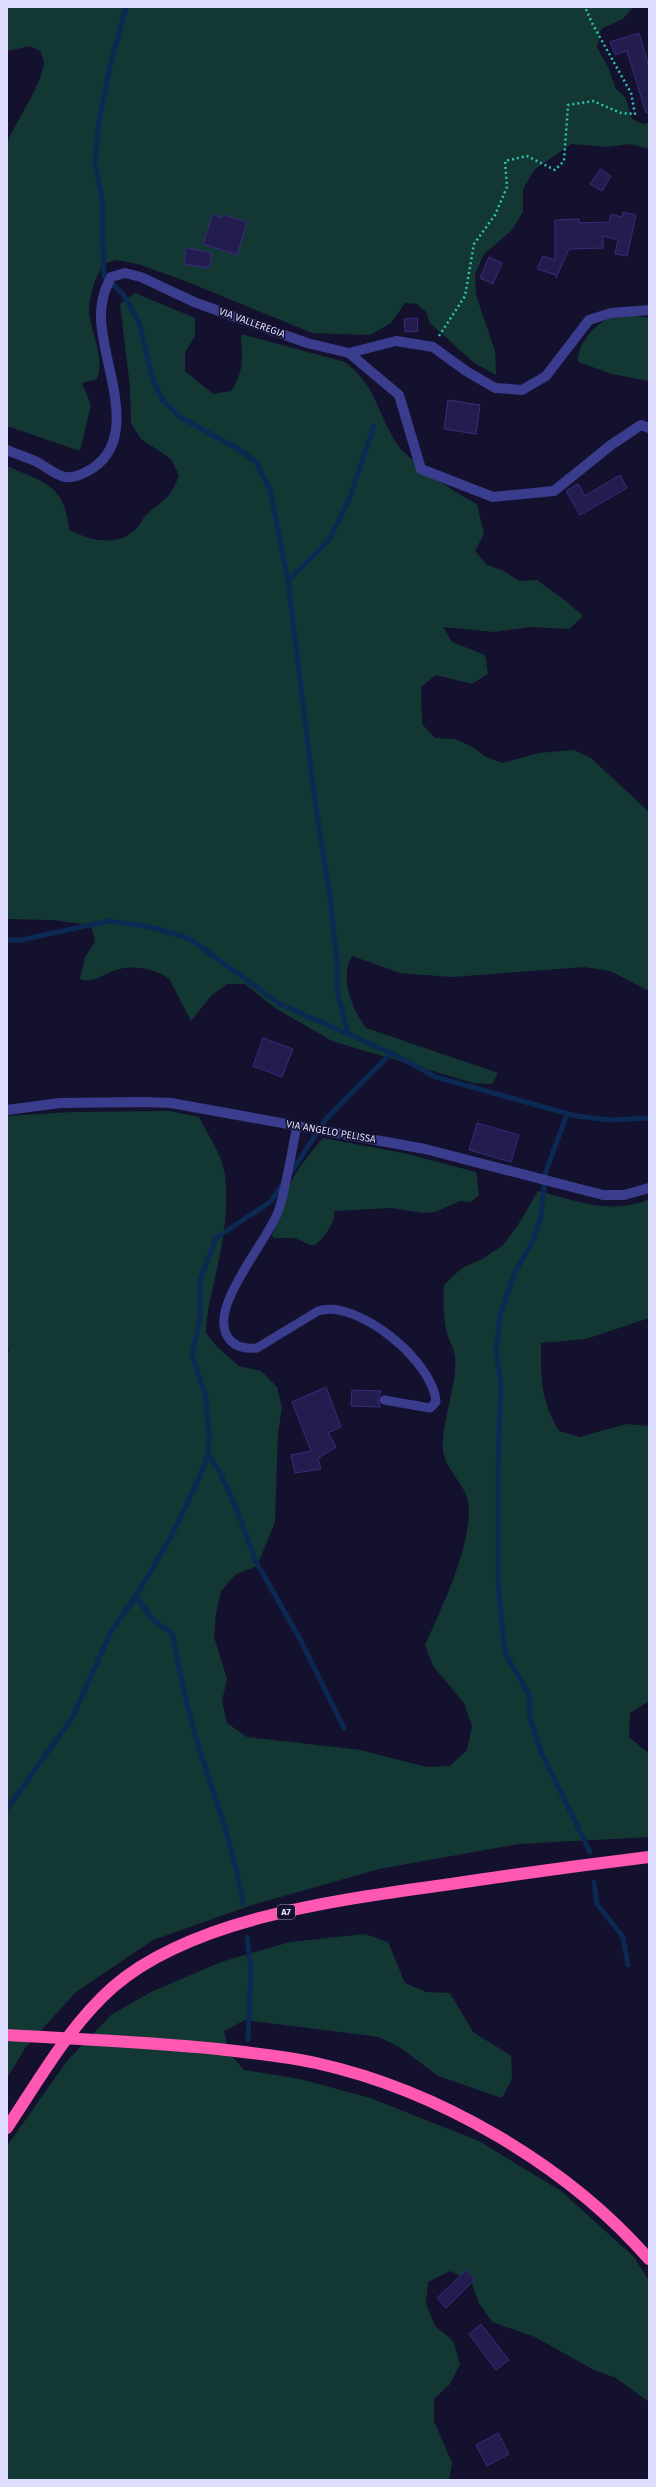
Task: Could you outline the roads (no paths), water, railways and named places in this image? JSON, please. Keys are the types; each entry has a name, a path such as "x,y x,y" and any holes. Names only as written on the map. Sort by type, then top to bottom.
{"highway":[{"name":"A7","path":"7,2128 55,2054 89,2011 113,1987 155,1957 204,1936 248,1922 311,1905 649,1857"},
{"path":"7,2036 122,2041 250,2053 317,2063 406,2090 475,2122 550,2170 595,2204 649,2259"}],"street":[{"name":"VIA VALLEREGIA","path":"7,450 35,461 65,477 82,474 104,460 114,440 116,422 114,382 101,319 102,294 111,277 125,273 141,277 194,302 307,343 349,353 396,341 433,347 466,371 495,388 522,390 546,376 589,320 611,312 649,310"},
{"path":"349,353 400,395 421,469 493,497 554,491 611,445 641,425 649,428"},
{"name":"VIA ANGELO PELISSA","path":"7,1110 60,1103 144,1102 178,1104 425,1149 603,1195 624,1195 649,1188"}],"lane":[{"path":"297,1126 279,1209 273,1225 230,1295 222,1318 225,1330 228,1338 236,1345 247,1349 257,1348 318,1311 329,1307 348,1312 374,1324 397,1342 421,1368 436,1394 436,1402 430,1408 384,1400"}],"waterway":[{"path":"126,7 109,70 98,128 95,163 102,200 104,276 123,294 139,322 153,380 163,401 180,417 240,450 256,462 270,489 288,581 314,794 330,897 337,962 337,991 348,1033"},
{"path":"288,581 329,540 350,497 374,426"},
{"path":"7,940 21,940 108,921 152,927 190,939 280,1004 391,1053 436,1077 576,1116 610,1120 649,1118"},
{"path":"290,1174 326,1119 391,1053"},
{"path":"567,1114 545,1174 541,1216 533,1240 515,1273 500,1314 496,1352 501,1383 498,1463 498,1582 505,1653 529,1694 530,1719 541,1752 590,1852"},
{"path":"7,1809 72,1718 111,1632 136,1596 172,1535 200,1476 208,1455 209,1436 206,1397 192,1355 200,1319 200,1280 216,1238 270,1202 283,1184"},
{"path":"208,1455 220,1472 239,1515 255,1560 300,1639 344,1728"},
{"path":"136,1596 152,1619 172,1633 191,1722 222,1818 234,1861 243,1904"},
{"path":"594,1882 597,1904 623,1937 628,1965"},
{"path":"247,1937 251,1970 248,2040"}]}
